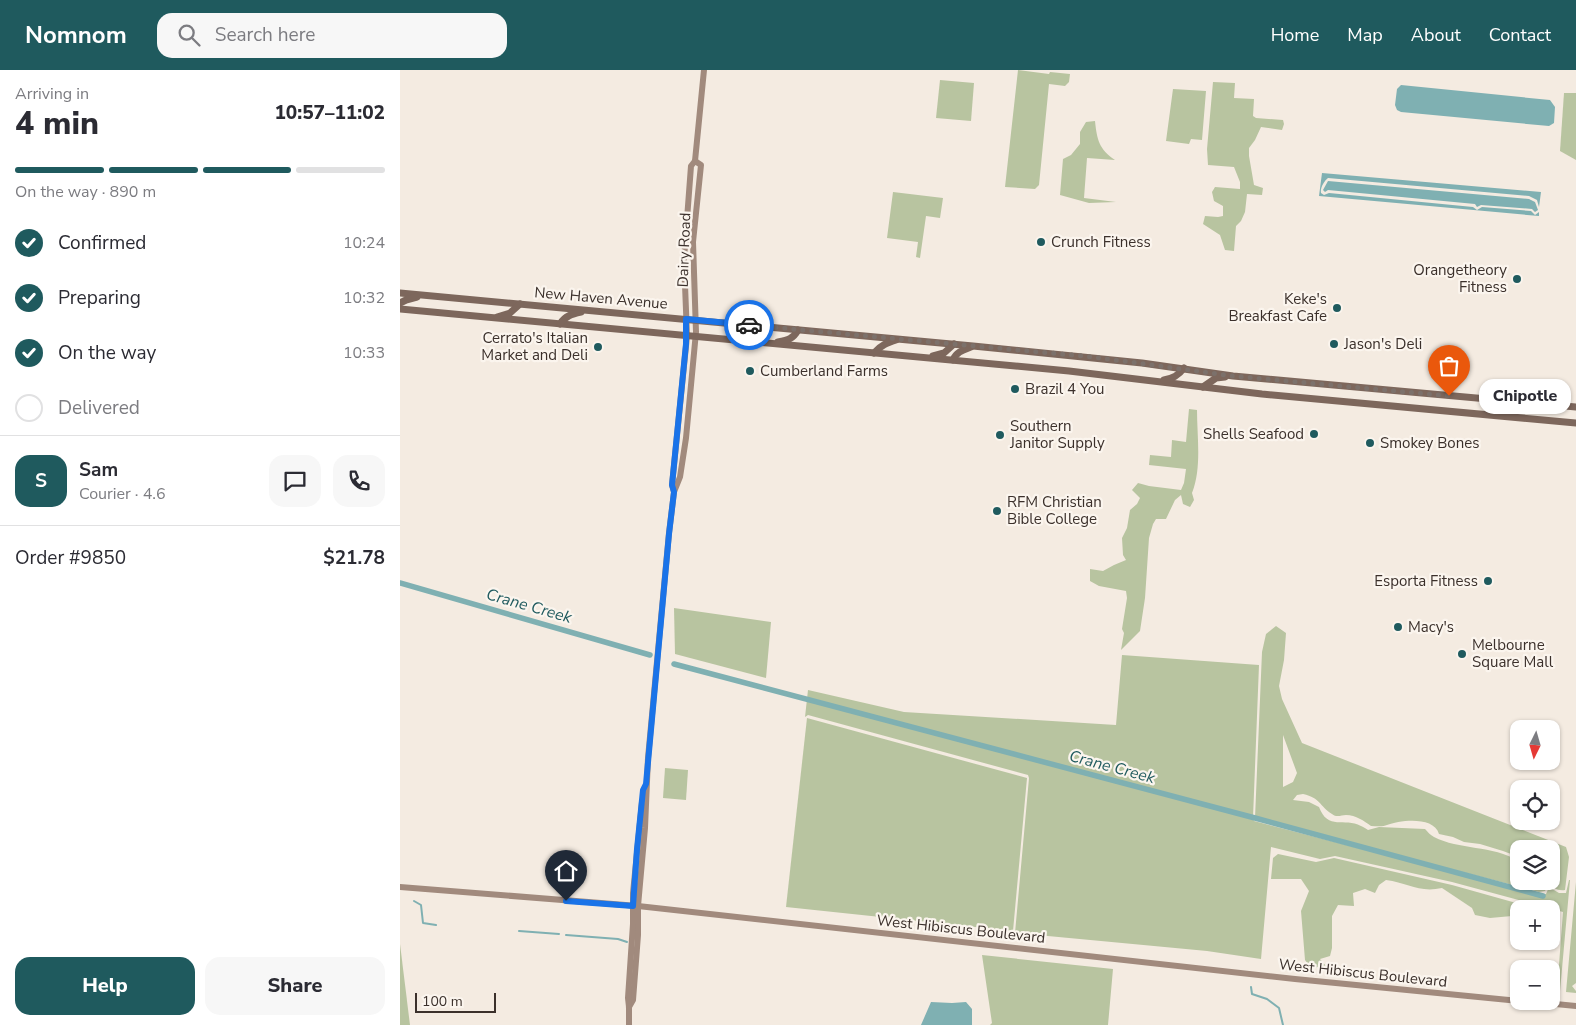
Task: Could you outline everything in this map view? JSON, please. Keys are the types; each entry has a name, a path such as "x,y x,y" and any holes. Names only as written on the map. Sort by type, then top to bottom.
{"main road":[{"name":"New Haven Avenue","path":"400,293 954,344 1108,359 1233,376 1576,407"},
{"path":"400,303 422,295"},
{"path":"494,318 510,313 520,304"},
{"name":"New Haven Avenue","path":"400,309 1096,373 1262,394 1576,423"},
{"path":"560,324 571,314 589,310"},
{"path":"773,344 791,339 798,330"},
{"path":"874,352 879,347 899,339"},
{"path":"928,357 944,353 954,344"},
{"path":"953,360 959,352 973,346"},
{"path":"1159,381 1174,378 1184,368"},
{"path":"1204,387 1216,378 1233,376"}],"street":[{"name":"Dairy Road","path":"674,492 672,485 687,336 684,259 686,219 691,166 695,161 704,70"},
{"name":"Dairy Road","path":"629,1025 638,935 635,906 645,828 646,784 669,534 674,492 680,478 686,438 695,337 693,242 701,165 695,161"},
{"name":"West Hibiscus Boulevard","path":"400,887 635,906 1296,979 1510,1000"},
{"path":"1560,1004 1576,1006"}],"green space":[{"path":"1018,70 1049,74 1050,72 1070,74 1069,82 1065,86 1049,84 1039,185 1035,189 1005,187"},
{"path":"940,80 974,83 971,121 936,118"},
{"path":"1213,82 1235,83 1234,98 1254,99 1253,116 1256,118 1283,120 1284,124 1282,130 1261,127 1249,148 1254,185 1263,188 1262,195 1247,194 1245,212 1241,221 1236,226 1234,251 1225,250 1220,235 1203,224 1205,216 1223,216 1223,206 1214,201 1212,192 1215,187 1240,189 1240,182 1234,167 1208,165 1207,149"},
{"path":"1173,89 1206,91 1202,140 1191,139 1189,144 1166,141"},
{"path":"1564,93 1576,93 1576,160 1560,151"},
{"path":"1095,121 1102,148 1115,160 1087,158 1084,198 1116,202 1089,203 1060,195 1063,159 1071,155 1080,144 1080,132 1086,122"},
{"path":"893,192 943,198 940,218 926,216 920,258 916,257 918,242 887,238"},
{"path":"1189,409 1197,410 1198,463 1192,493 1194,500 1190,507 1183,504 1181,495 1175,500 1166,519 1156,519 1153,524 1149,538 1145,598 1140,631 1121,650 1127,598 1126,591 1099,586 1090,581 1090,569 1103,571 1126,560 1123,555 1122,538 1127,528 1130,510 1137,504 1140,498 1132,490 1138,483 1181,490 1186,469 1149,465 1150,455 1171,457 1172,440 1186,442"},
{"path":"674,608 771,622 766,678 675,654"},
{"path":"1276,626 1286,633 1284,660 1279,686 1282,699 1302,743 1510,825 1510,830 1523,830 1548,840 1510,840 1510,854 1439,834 1431,824 1424,822 1408,821 1384,826 1371,826 1353,816 1334,815 1317,800 1303,794 1297,795 1293,800 1309,802 1319,807 1327,819 1332,821 1355,824 1368,830 1379,827 1425,829 1433,836 1444,841 1509,856 1510,884 1255,818 1262,652 1266,634","holes":["1283,735 1297,773 1293,782 1283,787"]},
{"path":"1122,655 1259,665 1254,821 1510,887 1510,890 1520,890 1539,895 1546,894 1548,890 1566,893 1570,880 1560,991 1559,960 1563,912 1560,911 1560,900 1519,900 1452,882 1335,856 1320,859 1271,847 1261,959 1207,951 1015,933 1028,775 808,715 805,717 808,690 904,712 1116,725"},
{"path":"807,718 1027,778 1013,931 786,907"},
{"path":"665,768 688,770 686,800 663,798"},
{"path":"1560,845 1566,847 1569,857 1565,890 1560,890"},
{"path":"1278,854 1316,862 1334,858 1452,885 1510,901 1510,916 1490,918 1475,915 1472,908 1442,888 1420,888 1386,880 1379,885 1375,893 1365,889 1353,893 1354,906 1338,905 1332,916 1332,948 1330,956 1320,959 1326,966 1311,968 1305,960 1301,911 1309,891 1301,879 1271,879 1273,858"},
{"path":"1576,882 1576,983 1572,986 1576,993 1566,992"},
{"path":"1531,890 1545,890 1539,892"},
{"path":"400,944 410,1025 400,1025"},
{"path":"982,955 1113,969 1108,1025 990,1025 992,1023"}],"water":[{"path":"1401,85 1550,100 1555,107 1554,123 1549,126 1401,112 1397,110 1395,105 1397,89"},
{"path":"1322,173 1541,192 1539,207 1537,200 1529,196 1328,178 1321,191 1324,195 1329,193 1473,207 1477,210 1482,207 1531,211 1535,215 1539,212 1539,216 1319,196"},
{"path":"1328,181 1529,199 1535,202 1538,210 1535,212 1532,209 1481,205 1477,207 1475,204 1328,190 1325,192 1323,190"},
{"path":"931,1002 966,1002 972,1009 972,1025 921,1025"}],"waterway":[{"name":"Crane Creek","path":"400,583 650,655"},
{"name":"Crane Creek","path":"674,664 1543,896"},
{"path":"414,901 421,905 423,923 436,925"},
{"path":"519,931 559,934"},
{"path":"566,935 618,939 627,942"},
{"path":"1251,987 1252,994 1267,999 1279,1008 1283,1025"}],"way so far":[{"path":"749,325 1093,357 1233,376 1449,396"}],"place":[{"name":"Crunch Fitness","path":"1041,242"},
{"name":"Orangetheory Fitness","path":"1517,279"},
{"name":"Keke's Breakfast Cafe","path":"1337,308"},
{"name":"Jason's Deli","path":"1334,344"},
{"name":"Cerrato's Italian Market and Deli","path":"598,347"},
{"name":"Cumberland Farms","path":"750,371"},
{"name":"Brazil 4 You","path":"1015,389"},
{"name":"Chipotle","path":"1449,396"},
{"name":"Shells Seafood","path":"1314,434"},
{"name":"Southern Janitor Supply","path":"1000,435"},
{"name":"Smokey Bones","path":"1370,443"},
{"name":"RFM Christian Bible College","path":"997,511"},
{"name":"Esporta Fitness","path":"1488,581"},
{"name":"Macy's","path":"1398,627"},
{"name":"Melbourne Square Mall","path":"1462,654"}],"route":[{"path":"566,901 633,906 637,849 643,790 646,784 674,492 672,485 687,336 686,319 749,325"}]}
